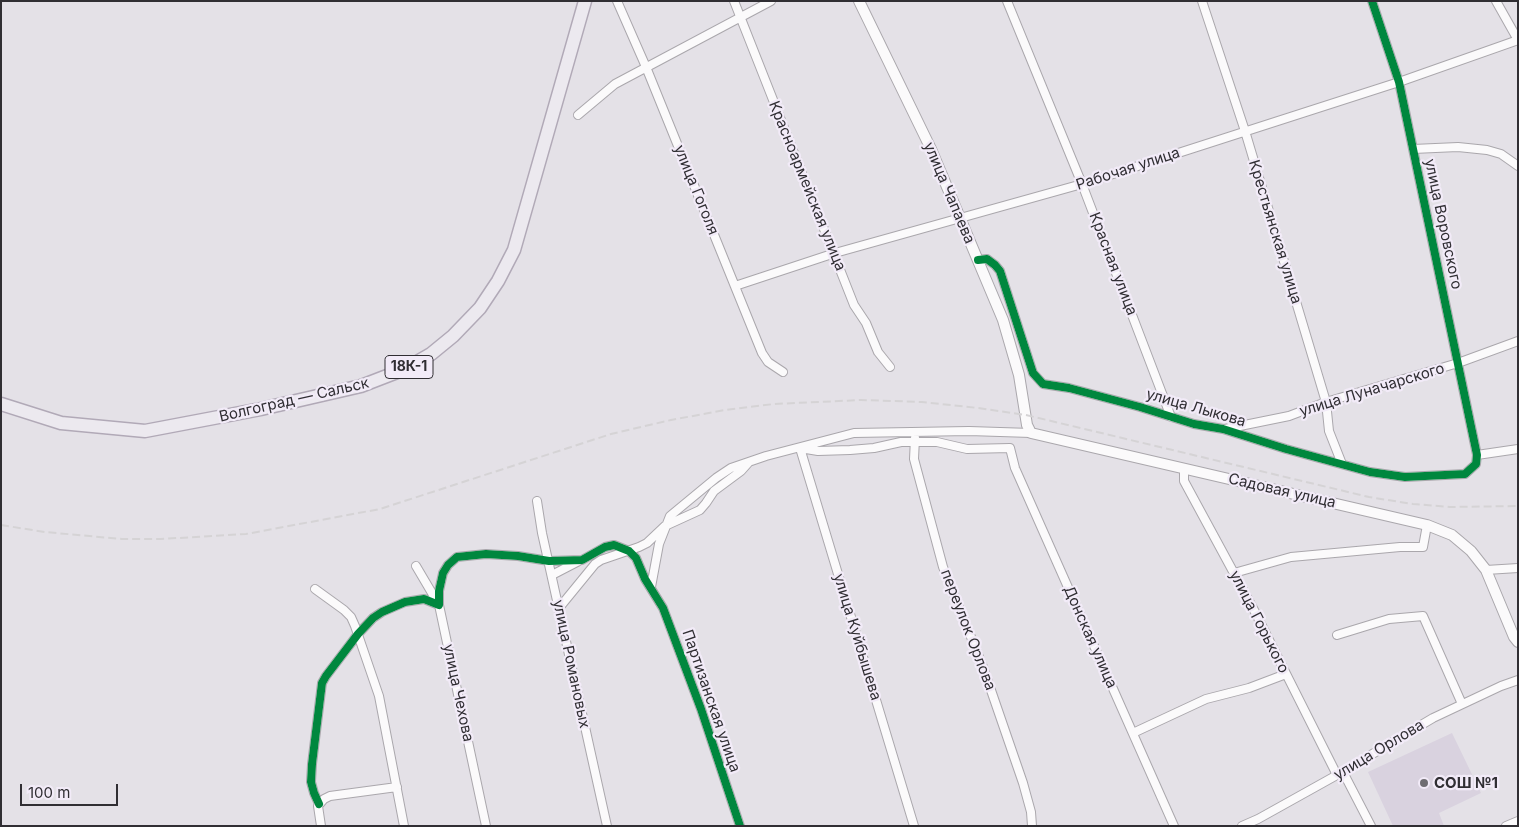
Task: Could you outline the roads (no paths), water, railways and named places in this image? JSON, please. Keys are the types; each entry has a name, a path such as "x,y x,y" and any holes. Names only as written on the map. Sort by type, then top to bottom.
{"main road":[{"name":"Волгоград — Сальск","path":"1,404 61,423 145,431 261,409 361,386 406,369 430,354 453,336 480,308 498,282 514,250 585,1"}],"street":[{"name":"улица Гоголя","path":"617,1 646,67 762,353 768,362 783,372"},
{"name":"Красноармейская улица","path":"734,1 854,305 866,323 878,352 890,367"},
{"path":"578,115 615,84 771,1"},
{"name":"улица Чапаева","path":"859,1 927,140 1003,320 1022,392 1026,421 1031,433"},
{"name":"Красная улица","path":"1007,1 1082,184 1172,417"},
{"name":"Крестьянская улица","path":"1202,1 1245,131 1326,402 1329,431 1342,464"},
{"name":"улица Воровского","path":"1372,1 1399,82 1477,455"},
{"path":"1496,1 1518,40"},
{"name":"Рабочая улица","path":"735,286 835,253 1082,184 1399,82 1518,40"},
{"path":"1413,149 1458,147 1487,150 1500,154 1518,166"},
{"name":"улица Лыкова","path":"978,260 987,259 1000,271 1033,372 1043,384 1069,388 1194,424 1224,429 1286,449 1370,472 1405,477 1465,474 1476,464 1477,455"},
{"name":"улица Луначарского","path":"1224,429 1289,416 1326,402 1458,363 1518,341"},
{"name":"Садовая улица","path":"665,526 670,516 731,468 854,433 915,431 1031,433 1427,525 1452,535 1463,543 1486,570 1514,637 1518,642"},
{"name":"переулок Орлова","path":"915,431 914,459 943,567 984,667 1023,784 1031,812 1032,826"},
{"path":"800,448 818,451 850,450 874,448 901,442 914,442"},
{"name":"Донская улица","path":"914,442 937,442 967,449 1010,448 1015,468 1174,826"},
{"name":"улица Куйбышева","path":"800,448 914,826"},
{"path":"1477,455 1518,449"},
{"path":"559,608 600,560 647,543 665,526 700,510 714,491 751,461"},
{"name":"улица Горького","path":"1184,469 1184,481 1340,774 1371,826"},
{"name":"улица Романовых","path":"537,501 607,826"},
{"path":"1234,573 1291,557 1400,547 1423,548 1427,525"},
{"path":"651,587 659,544 665,526"},
{"path":"552,575 605,547 614,545 629,551"},
{"name":"Партизанская улица","path":"629,551 636,558 645,579 672,627 740,826"},
{"path":"321,826 318,810 319,804 311,782 320,694 326,676 357,630 382,612 405,602 424,599 439,605 443,573 448,565 457,557 486,554 518,556 549,562 582,560"},
{"name":"улица Чехова","path":"416,566 439,605 486,826"},
{"path":"1486,570 1518,568"},
{"path":"315,589 344,610 351,617 357,630 379,696 404,826"},
{"path":"1337,635 1389,619 1423,616 1462,704"},
{"path":"1133,733 1206,699 1249,688 1286,674"},
{"name":"улица Орлова","path":"1242,826 1340,774 1433,718 1518,680"},
{"path":"319,804 330,796 397,787"},
{"path":"1506,826 1518,821"}],"railway":[{"path":"1,525 45,532 122,539 161,539 246,534 380,509 611,434 671,420 725,410 774,404 861,400 922,402 1026,415 1369,497 1413,504 1450,507 1518,506"}],"place":[{"name":"СОШ №1","path":"1424,783"}]}
